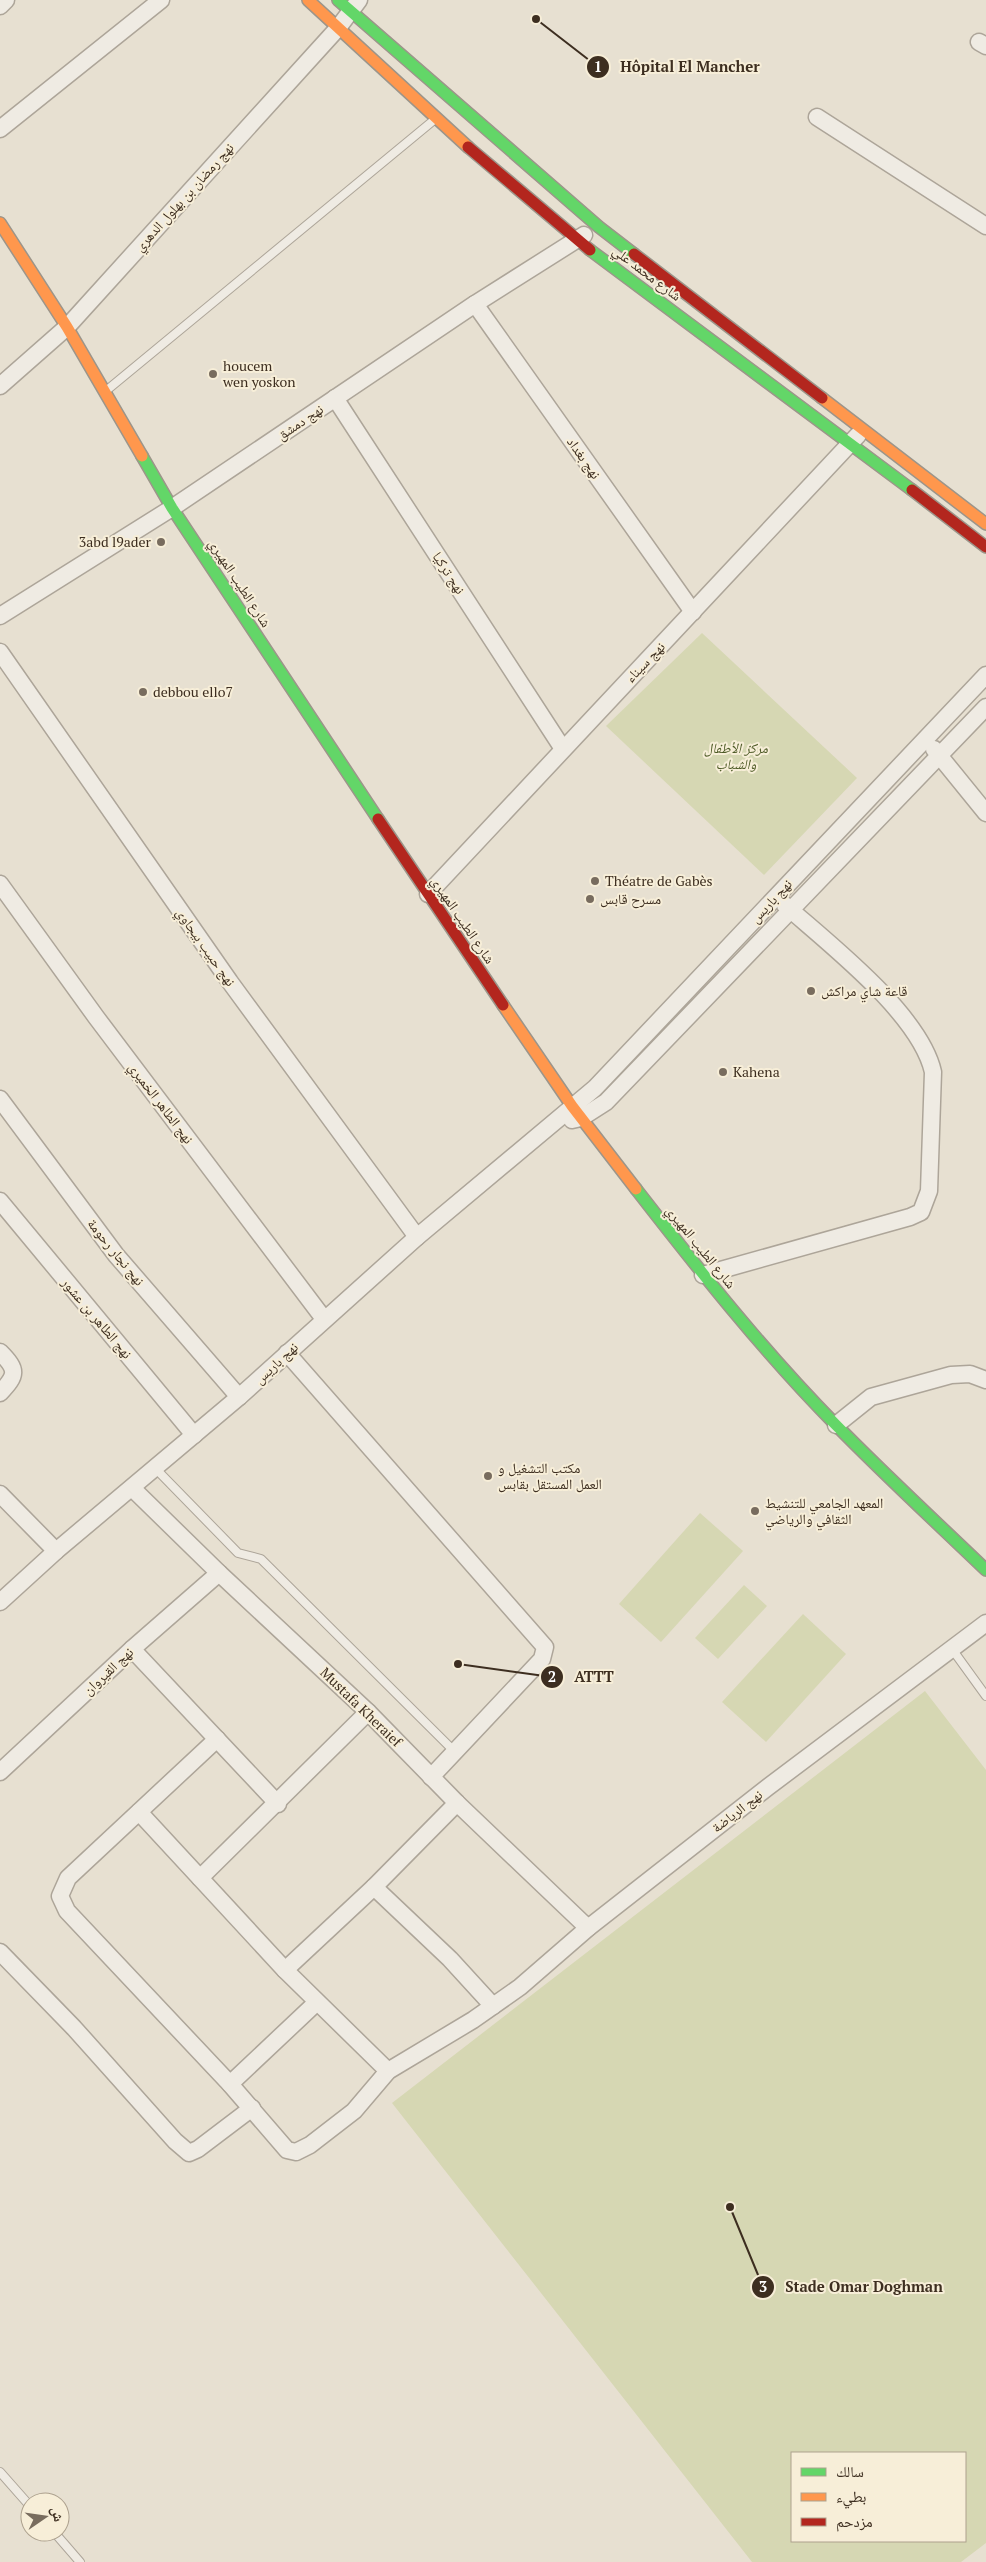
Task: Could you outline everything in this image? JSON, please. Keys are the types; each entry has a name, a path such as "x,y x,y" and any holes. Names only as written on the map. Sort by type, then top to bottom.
{"street":[{"path":"0,6 6,0"},
{"path":"0,129 161,0"},
{"name":"شارع محمد علي","path":"308,0 435,119 576,239 851,443 986,547"},
{"name":"شارع محمد علي","path":"338,0 355,6 599,226 986,524"},
{"name":"نهج رمضان بن بهلول الدهري","path":"0,386 67,327 338,28 355,6"},
{"path":"817,117 986,226"},
{"name":"شارع الطيب المهيري","path":"0,223 106,391 172,508 428,894 577,1112 703,1275 836,1425 986,1570"},
{"name":"نهج دمشق","path":"0,616 172,508 475,304 599,226"},
{"name":"نهج بغداد","path":"475,304 693,612"},
{"name":"نهج تركيا","path":"335,398 563,749"},
{"name":"نهج سيناء","path":"428,894 863,430"},
{"name":"نهج حبيب بيجاوي","path":"0,652 230,982 417,1237"},
{"name":"نهج باريس","path":"577,1112 595,1088 986,675"},
{"name":"نهج باريس","path":"0,1602 56,1551 239,1397 417,1237 551,1124 606,1102 986,707"},
{"path":"924,739 941,755 986,813"},
{"name":"نهج الطاهر الخميري","path":"0,884 96,1017 324,1319"},
{"path":"703,1275 910,1217 920,1212 929,1191 933,1072 930,1056 906,1020 864,977 776,896"},
{"name":"نهج نجار رحومة","path":"0,1100 116,1255 239,1397"},
{"name":"نهج الطاهر بن عشور","path":"0,1201 194,1435"},
{"path":"0,1352 9,1361 14,1372 12,1380 0,1393"},
{"path":"287,1353 545,1646 542,1659 431,1776"},
{"path":"836,1425 862,1402 881,1394 951,1375 970,1374 986,1380"},
{"name":"Mustafa Kheraief","path":"132,1488 219,1573 368,1712 457,1802 588,1928"},
{"path":"0,1494 56,1551"},
{"name":"نهج القيروان","path":"0,1772 132,1649 219,1573"},
{"name":"نهج الرياضة","path":"217,1739 68,1878 60,1892 62,1903 252,2108 287,2150 296,2152 310,2145 354,2111 388,2071 493,2006 520,1987 588,1928 768,1787 986,1623"},
{"path":"132,1649 278,1804"},
{"path":"200,1878 278,1804 368,1712"},
{"path":"285,1970 374,1887 457,1802"},
{"path":"139,1812 285,1970 388,2071"},
{"path":"374,1887 450,1959 493,2006"},
{"path":"0,1952 74,2028 175,2141 189,2153 198,2149 252,2108"},
{"path":"230,2084 317,2002"}],"lane":[{"path":"106,391 435,119"},
{"path":"155,1468 238,1552 261,1559 454,1752"},
{"path":"952,1649 986,1696"},
{"path":"0,2472 20,2495"},
{"path":"63,2542 80,2562"}],"green space":[{"name":"مركز الأطفال والشباب","path":"702,633 857,778 764,875 606,726"},
{"path":"700,1513 743,1551 661,1642 619,1604"},
{"path":"744,1585 767,1606 718,1659 695,1638"},
{"path":"803,1614 846,1654 766,1742 722,1702"},
{"path":"925,1691 986,1770 986,2543 961,2562 752,2562 392,2103"}],"traffic: fast":[{"path":"338,0 599,227 634,254"},
{"path":"590,250 912,490"},
{"path":"142,456 172,508 378,819"},
{"path":"636,1189 783,1369 873,1462 986,1570"}],"traffic: slow":[{"path":"308,0 468,147"},
{"path":"0,223 67,327 142,456"},
{"path":"822,398 986,524"},
{"path":"503,1005 572,1106 636,1189"}],"traffic: jam":[{"path":"468,147 590,250"},
{"path":"634,254 822,398"},
{"path":"912,490 986,547"},
{"path":"378,819 503,1005"}],"place":[{"name":"Hôpital El Mancher","path":"536,19"},
{"name":"houcem wen yoskon","path":"213,374"},
{"name":"3abd l9ader","path":"161,542"},
{"name":"debbou ello7","path":"143,692"},
{"name":"Théatre de Gabès","path":"595,881"},
{"name":"مسرح قابس","path":"590,899"},
{"name":"قاعة شاي مراكش","path":"811,991"},
{"name":"Kahena","path":"723,1072"},
{"name":"مكتب التشغيل و العمل المستقل بقابس","path":"488,1476"},
{"name":"المعهد الجامعي للتنشيط الثقافي والرياضي","path":"755,1511"},
{"name":"ATTT","path":"458,1664"},
{"name":"Stade Omar Doghman","path":"730,2207"}]}
